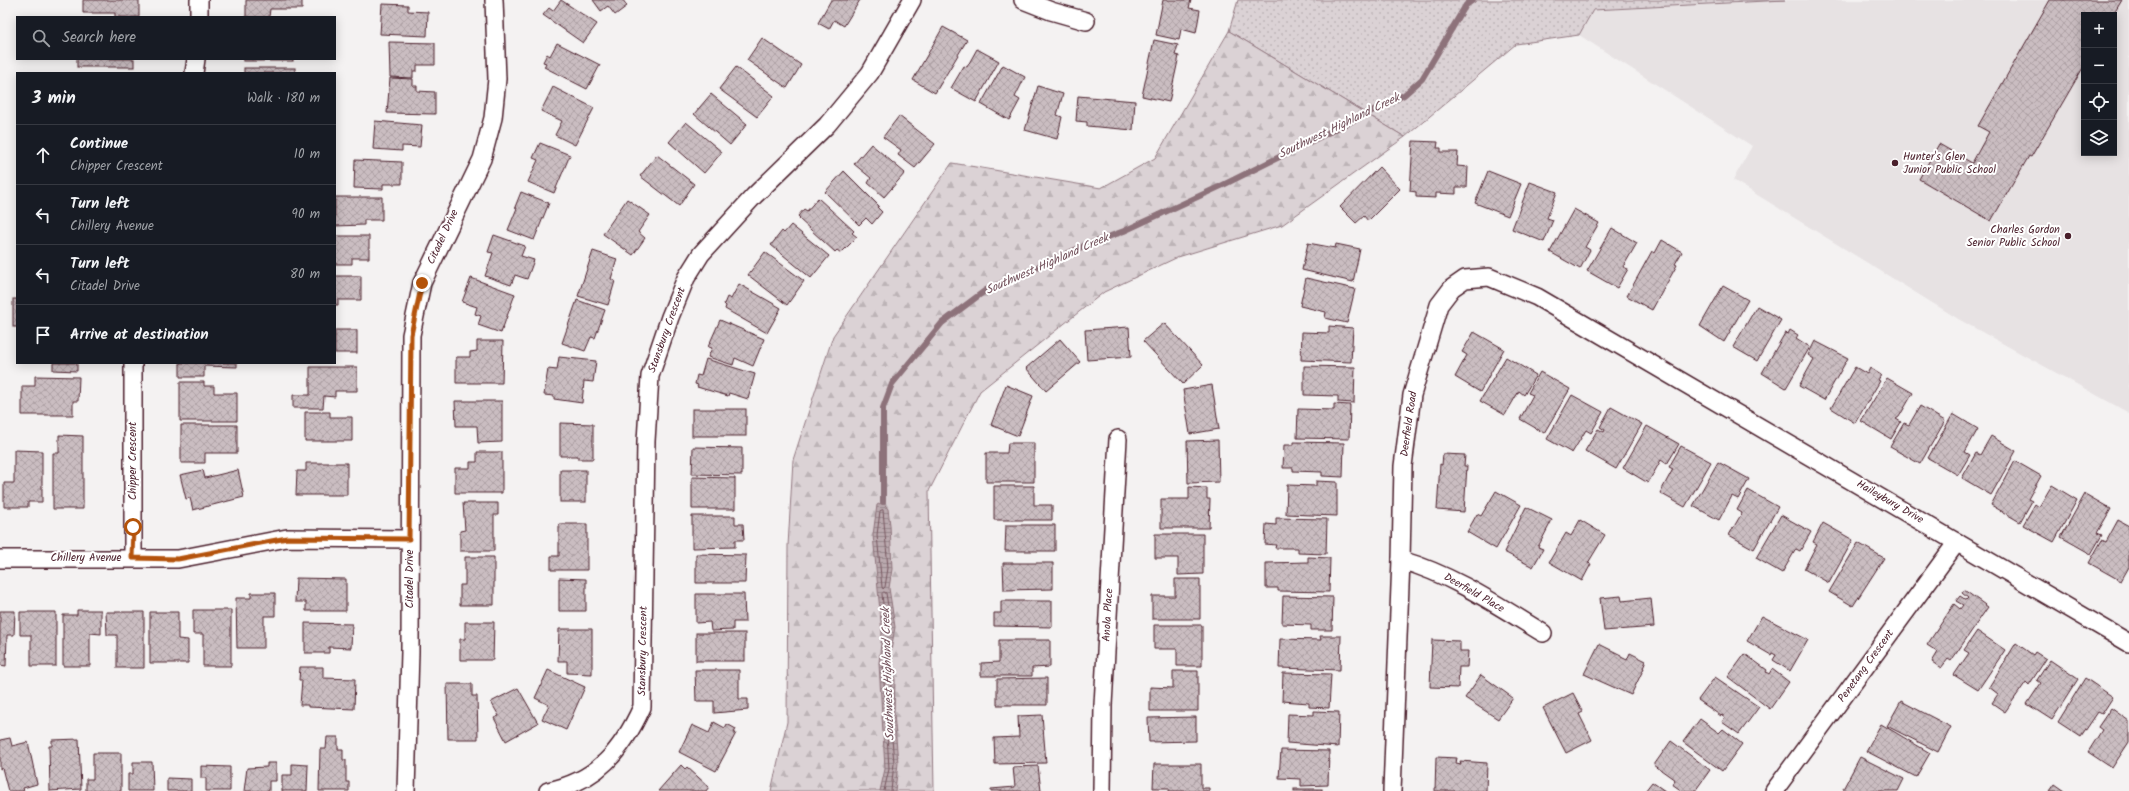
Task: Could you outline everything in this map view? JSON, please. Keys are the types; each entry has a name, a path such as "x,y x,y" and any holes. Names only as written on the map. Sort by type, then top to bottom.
{"street":[{"path":"199,0 199,16"},
{"name":"Citadel Drive","path":"406,791 410,652 409,539 411,335 422,283 482,158 493,118 498,79 494,0"},
{"name":"Stansbury Crescent","path":"548,791 576,782 596,773 618,750 633,728 642,707 646,441 650,376 670,317 686,278 700,254 754,196 827,125 870,73 912,0"},
{"path":"1022,0 1051,11 1086,21"},
{"path":"194,72 196,60"},
{"name":"Deerfield Road","path":"1392,791 1403,466 1412,395 1439,305 1452,288 1465,279 1489,277 1512,285 1650,362"},
{"name":"Haileybury Drive","path":"1650,362 2129,643"},
{"name":"Chipper Crescent","path":"132,558 133,364"},
{"name":"Anola Place","path":"1102,791 1103,705 1118,439"},
{"name":"Chillery Avenue","path":"0,558 178,559 287,538 409,539"},
{"name":"Penetang Crescent","path":"1774,791 1957,542"},
{"name":"Deerfield Place","path":"1401,560 1427,567 1451,578 1543,633"}],"shaded area":[{"name":"Hunter's Glen Junior Public School","path":"1785,0 2129,0 2129,413 1960,320 1733,180 1752,146 1579,35 1593,10"}],"green space":[{"path":"1238,0 1785,0 1593,10 1579,35 1516,44 1405,137 1229,31"},
{"path":"1229,31 1405,137 1282,225 1178,257 1104,292 980,391 929,491 934,791 771,791 787,722 788,546 793,460 833,336 952,163 1101,188 1155,158"}],"water":[{"name":"Southwest Highland Creek","path":"883,502 888,509 890,525 892,569 889,588 895,627 891,651 895,680 894,713 898,763 895,791 880,791 885,769 879,663 882,633 873,535 877,505"}],"building":[{"path":"83,0 139,0 139,16 115,16 115,13 83,13"},
{"path":"246,0 302,0 302,9 270,9 269,16 246,16"},
{"path":"561,0 597,24 583,43 543,15 549,8 553,11"},
{"path":"593,0 623,0 627,6 615,15 608,6 601,11"},
{"path":"831,0 860,0 844,26 834,20 829,29 818,23"},
{"path":"1163,0 1191,0 1189,8 1200,10 1196,33 1181,29 1179,40 1156,35"},
{"path":"2050,0 2122,0 2115,12 2081,12 2081,71 2031,157 2029,156 1991,221 1919,179 1939,144 1972,163 1989,132 1978,126"},
{"path":"382,4 408,5 408,11 428,12 427,36 380,34"},
{"path":"943,27 967,40 935,93 913,80"},
{"path":"762,38 801,65 787,88 747,60"},
{"path":"1154,40 1178,45 1175,55 1179,56 1169,102 1142,96"},
{"path":"389,42 435,43 435,65 417,65 417,71 413,71 413,78 390,77"},
{"path":"557,43 600,65 587,89 544,67 546,63 543,62 547,54 550,56"},
{"path":"977,49 999,61 976,102 951,88 964,66 967,67"},
{"path":"77,60 134,60 134,67 77,67"},
{"path":"243,60 293,60 293,61"},
{"path":"1003,65 1025,77 1015,97 1020,100 1009,120 981,104"},
{"path":"736,67 774,96 757,117 719,89"},
{"path":"244,68 295,68 295,72 244,72"},
{"path":"390,78 413,79 413,86 417,86 417,91 435,92 435,114 387,113"},
{"path":"1038,86 1063,94 1057,115 1062,117 1057,139 1025,130"},
{"path":"553,87 594,108 575,145 555,135 562,121 541,111"},
{"path":"711,94 747,124 730,145 694,114"},
{"path":"1078,96 1135,101 1133,130 1087,126 1087,122 1076,121"},
{"path":"899,116 935,144 915,168 898,155 901,150 883,137"},
{"path":"375,121 422,125 420,147 402,146 402,151 373,149"},
{"path":"686,122 722,152 704,173 669,142"},
{"path":"1413,141 1438,142 1437,148 1441,148 1441,152 1458,152 1457,166 1468,167 1467,187 1456,187 1456,194 1436,193 1436,198 1416,197 1416,192 1410,191"},
{"path":"540,143 570,155 554,193 528,182 538,160 533,158"},
{"path":"871,144 905,173 884,197 868,183 871,178 854,164"},
{"path":"657,155 694,184 679,206 640,176"},
{"path":"355,160 402,162 402,184 383,184 383,189 354,188"},
{"path":"1379,167 1400,189 1368,221 1364,216 1356,223 1340,207"},
{"path":"844,171 879,206 877,207 882,212 872,224 866,218 859,225 825,192"},
{"path":"1488,171 1521,184 1508,216 1475,203"},
{"path":"1530,182 1557,192 1547,218 1553,220 1544,242 1512,229"},
{"path":"521,192 549,203 534,240 508,230 517,208 515,207"},
{"path":"336,197 382,197 382,220 364,220 364,225 336,226"},
{"path":"818,198 854,231 852,233 857,237 841,253 837,250 835,252 799,219 800,218 798,216 804,209 807,211"},
{"path":"627,199 650,215 638,232 645,238 633,255 603,234"},
{"path":"1574,209 1599,223 1585,247 1590,250 1580,269 1550,252"},
{"path":"791,225 829,256 811,278 771,245 782,231 784,233"},
{"path":"1612,228 1637,243 1623,267 1628,269 1617,288 1587,271"},
{"path":"494,235 525,246 521,256 534,260 527,279 515,275 511,285 485,276 493,253 488,252"},
{"path":"336,236 369,236 369,258 352,258 352,264 336,264"},
{"path":"1662,240 1682,252 1675,264 1677,265 1652,310 1627,296 1652,251 1655,253"},
{"path":"1308,243 1335,248 1336,244 1360,249 1353,282 1302,270"},
{"path":"593,251 617,259 611,279 615,281 608,305 578,296"},
{"path":"765,252 804,281 787,305 748,275"},
{"path":"336,276 361,276 361,300 338,300 338,305 336,305"},
{"path":"471,278 515,294 501,333 478,325 481,316 475,314 477,307 462,302"},
{"path":"1306,278 1355,289 1347,323 1325,318 1326,312 1300,306"},
{"path":"739,284 781,308 767,333 725,309 726,306 724,304 727,297 731,299"},
{"path":"1723,286 1748,300 1724,342 1700,326"},
{"path":"13,299 16,299 16,327 13,327"},
{"path":"577,300 605,310 595,338 591,337 585,351 562,343"},
{"path":"1757,306 1781,320 1757,361 1733,347"},
{"path":"720,320 764,339 753,366 735,358 733,365 708,357 712,348 708,347"},
{"path":"1164,323 1203,365 1183,384 1143,341"},
{"path":"1329,326 1353,328 1351,362 1301,360 1302,332 1329,333"},
{"path":"1129,327 1131,357 1087,360 1085,330"},
{"path":"336,330 357,330 357,353 336,353"},
{"path":"1790,330 1798,335 1796,338 1810,347 1786,388 1762,373 1785,333 1788,334"},
{"path":"1474,332 1504,349 1480,392 1455,377 1467,355 1462,352"},
{"path":"1060,339 1080,362 1046,391 1026,368"},
{"path":"477,341 503,341 502,383 456,383 456,357 470,357 470,352 477,351"},
{"path":"1815,341 1848,358 1824,400 1799,386 1814,359 1808,355"},
{"path":"559,357 596,361 593,382 584,381 582,403 554,399 554,396 544,395 548,369 557,370"},
{"path":"1506,357 1536,375 1524,395 1519,391 1505,415 1480,401"},
{"path":"706,359 755,374 748,399 729,393 728,396 697,387 698,385 695,384 697,375 701,376"},
{"path":"53,364 77,364 77,371 53,370"},
{"path":"180,364 237,364 237,367 204,366 204,377 180,377"},
{"path":"1304,366 1355,367 1354,403 1338,402 1338,396 1304,395"},
{"path":"310,367 357,367 357,391 335,391 335,397 324,396 323,408 293,408 293,395 310,395"},
{"path":"1855,367 1867,374 1870,368 1881,375 1878,380 1880,381 1855,423 1831,408"},
{"path":"1540,372 1570,389 1544,433 1520,419 1533,395 1528,393"},
{"path":"35,376 79,377 78,401 73,401 73,415 22,415 22,386 35,386"},
{"path":"1887,378 1913,393 1899,417 1896,419 1901,422 1891,439 1861,421"},
{"path":"180,382 204,382 204,386 214,386 214,393 237,393 237,421 180,421"},
{"path":"1006,385 1033,396 1018,436 991,425"},
{"path":"1212,385 1219,429 1190,434 1183,390"},
{"path":"1572,395 1603,412 1591,433 1586,430 1572,453 1547,439"},
{"path":"455,401 502,401 502,442 478,443 477,426 456,426"},
{"path":"1334,404 1350,405 1349,439 1297,438 1298,409 1334,410"},
{"path":"1920,406 1945,421 1920,464 1890,447 1904,423 1909,425"},
{"path":"1611,407 1642,424 1616,469 1585,451 1598,429 1604,432 1605,430 1600,427"},
{"path":"692,409 746,409 746,436 692,436"},
{"path":"305,412 330,412 330,417 352,417 352,441 305,441"},
{"path":"1953,414 1978,429 1965,452 1970,455 1958,475 1928,458"},
{"path":"560,423 593,424 593,459 578,459 578,456 560,456"},
{"path":"181,425 237,425 237,453 205,453 205,463 181,463"},
{"path":"1647,426 1679,444 1667,464 1661,460 1648,483 1623,468"},
{"path":"59,435 83,436 83,509 53,509 53,453 59,453"},
{"path":"1991,436 2016,451 1991,495 1962,478 1976,453 1980,455"},
{"path":"1218,440 1219,482 1188,483 1187,441"},
{"path":"1294,442 1344,443 1343,477 1322,476 1322,472 1293,471 1293,468 1283,468 1284,445 1294,445"},
{"path":"1008,443 1034,443 1034,482 986,482 986,453 1007,453"},
{"path":"1681,446 1711,462 1685,507 1660,493 1673,469 1669,467"},
{"path":"693,447 742,448 742,475 692,474"},
{"path":"14,450 42,451 42,502 28,502 28,507 4,507 4,483 14,483"},
{"path":"477,452 502,452 502,493 455,493 455,468 470,468 470,462 477,462"},
{"path":"1443,454 1465,455 1464,466 1467,466 1464,512 1437,510 1440,464 1442,465"},
{"path":"2015,461 2041,476 2028,499 2032,501 2020,522 1991,505"},
{"path":"1718,462 1749,479 1738,499 1732,496 1719,520 1693,506"},
{"path":"306,463 347,463 347,495 296,495 297,471 306,471"},
{"path":"203,470 205,478 238,470 244,497 193,510 190,498 186,499 180,475"},
{"path":"560,470 586,470 586,502 560,502"},
{"path":"692,477 735,478 735,509 692,509"},
{"path":"1316,481 1337,482 1337,516 1286,514 1287,485 1316,486"},
{"path":"2052,485 2077,500 2054,542 2023,525 2035,504 2039,507"},
{"path":"994,486 1034,486 1034,505 1052,505 1052,520 994,520"},
{"path":"1189,487 1207,488 1207,499 1210,499 1209,528 1161,528 1161,499 1189,499"},
{"path":"1748,490 1778,507 1754,549 1729,535 1742,513 1737,510"},
{"path":"1496,491 1521,505 1496,549 1467,532 1477,514 1481,516"},
{"path":"2085,494 2111,509 2097,533 2102,535 2091,554 2061,537"},
{"path":"463,503 498,503 498,515 494,515 494,551 460,551 460,531 465,530"},
{"path":"1526,507 1552,520 1538,547 1543,549 1533,567 1504,552"},
{"path":"1781,515 1811,532 1800,551 1796,549 1782,573 1756,558"},
{"path":"692,516 735,516 735,524 743,524 744,540 735,540 735,547 692,548"},
{"path":"1276,518 1327,519 1326,554 1298,553 1298,548 1275,548 1276,545 1265,544 1266,524 1276,525"},
{"path":"1580,520 1605,535 1588,563 1591,564 1582,581 1549,562 1566,533 1571,536"},
{"path":"2118,520 2129,526 2129,567 2121,581 2089,563 2102,540 2106,542"},
{"path":"1823,523 1853,540 1829,583 1804,569 1817,544 1813,542"},
{"path":"559,524 587,524 587,570 551,570 551,556 559,556"},
{"path":"1006,525 1055,525 1055,551 1005,551"},
{"path":"1155,534 1203,534 1203,574 1178,575 1178,558 1155,558"},
{"path":"1858,543 1884,558 1853,606 1829,592"},
{"path":"696,554 746,555 745,583 696,583"},
{"path":"465,557 494,557 494,605 460,605 460,585 465,585"},
{"path":"1308,557 1330,558 1329,592 1278,591 1278,588 1266,588 1266,563 1308,562"},
{"path":"1003,563 1053,563 1053,589 1004,590"},
{"path":"296,578 346,579 346,611 306,611 306,602 295,602"},
{"path":"559,578 586,579 586,611 559,611"},
{"path":"1175,579 1200,579 1200,619 1152,619 1152,596 1175,596"},
{"path":"1964,590 1988,607 1951,661 1948,659 1941,668 1932,662 1938,652 1927,645 1954,604 1960,609 1963,605 1956,601 1960,596 1966,600 1968,598 1962,593"},
{"path":"251,593 275,593 275,616 264,616 264,648 237,648 236,598 251,598"},
{"path":"696,594 744,594 745,622 733,622 733,630 711,631 710,622 696,623"},
{"path":"1283,596 1333,597 1332,630 1311,630 1311,625 1282,624"},
{"path":"1621,596 1622,601 1651,598 1654,627 1604,631 1600,598"},
{"path":"1001,601 1052,601 1052,627 994,626 994,613 1001,613"},
{"path":"77,610 101,610 101,634 90,633 90,666 63,666 63,615 77,615"},
{"path":"193,610 231,610 231,666 203,666 203,634 193,634"},
{"path":"0,611 15,611 14,635 7,635 6,666 0,665"},
{"path":"20,612 56,612 56,666 31,666 31,635 20,635"},
{"path":"106,612 144,612 144,668 117,668 117,635 107,635"},
{"path":"150,612 178,612 178,639 188,640 188,663 150,663"},
{"path":"1762,616 1808,640 1790,671 1773,660 1776,655 1772,653 1771,655 1747,641"},
{"path":"465,622 494,622 493,660 460,660 460,639 465,639"},
{"path":"305,623 352,624 351,648 329,647 329,653 305,653"},
{"path":"1154,625 1202,625 1202,666 1177,666 1177,649 1154,649"},
{"path":"559,629 592,629 592,674 567,673 567,661 558,661"},
{"path":"1977,631 2005,650 1978,690 1954,675 1969,653 1964,650"},
{"path":"696,633 745,633 745,661 696,661"},
{"path":"1320,636 1341,636 1340,670 1279,668 1280,639 1321,640"},
{"path":"999,640 1050,640 1050,667 1032,668 1032,676 981,676 981,663 999,662"},
{"path":"1432,640 1460,641 1460,651 1468,651 1467,667 1459,667 1458,688 1430,687"},
{"path":"2016,643 2033,655 2035,652 2046,659 2029,685 2026,682 2005,712 1992,703 1998,694 1989,687"},
{"path":"1599,644 1621,655 1621,657 1627,660 1630,653 1646,661 1631,695 1584,674"},
{"path":"1745,654 1767,670 1766,672 1769,674 1772,669 1789,682 1770,709 1728,677"},
{"path":"2050,660 2078,679 2052,720 2027,704 2041,683 2037,680"},
{"path":"300,667 323,667 323,678 355,679 354,709 308,707 308,705 300,705 302,680 299,680"},
{"path":"548,670 585,687 566,730 542,719 549,705 535,698"},
{"path":"695,670 739,670 739,699 748,699 748,710 714,713 714,701 696,701"},
{"path":"1173,671 1198,671 1198,711 1150,711 1150,687 1173,688"},
{"path":"1283,673 1331,674 1329,708 1309,707 1309,703 1282,701"},
{"path":"1481,675 1513,698 1498,719 1465,698"},
{"path":"1715,677 1759,707 1739,734 1722,722 1725,717 1722,715 1721,716 1698,700"},
{"path":"1047,678 1047,705 997,705 997,679"},
{"path":"2085,678 2113,697 2102,714 2098,712 2081,737 2058,722"},
{"path":"447,684 472,684 472,696 477,696 478,739 448,739"},
{"path":"518,688 538,723 506,741 494,718 499,716 491,702"},
{"path":"1573,693 1583,712 1579,714 1592,740 1566,753 1543,708"},
{"path":"1901,701 1951,727 1938,752 1887,726"},
{"path":"2111,708 2129,721 2129,742 2112,768 2088,752 2102,730 2098,727"},
{"path":"1314,711 1339,712 1338,747 1287,743 1288,714 1314,715"},
{"path":"1042,715 1046,763 995,764 994,738 1019,737 1018,716"},
{"path":"1196,717 1196,741 1149,742 1148,718"},
{"path":"1700,719 1719,733 1723,729 1742,744 1722,771 1683,742"},
{"path":"714,722 725,728 727,724 736,729 734,733 736,733 716,771 679,752 692,725 709,733"},
{"path":"1881,724 1930,753 1916,777 1866,751"},
{"path":"327,737 338,737 338,749 343,749 343,760 346,760 346,782 349,782 349,791 319,791 320,749 326,749"},
{"path":"10,738 12,746 28,742 37,784 23,788 24,791 8,791 2,768 0,769 0,740"},
{"path":"79,739 81,789 50,791 49,746 52,746 52,740"},
{"path":"1671,741 1710,770 1695,791 1682,791 1672,784 1675,780 1654,765"},
{"path":"1281,750 1329,751 1328,785 1301,786 1301,779 1279,778"},
{"path":"93,753 121,753 121,791 86,791 86,779 93,779"},
{"path":"1436,757 1457,758 1456,763 1461,764 1460,761 1487,763 1486,791 1435,791"},
{"path":"1860,757 1904,779 1898,791 1847,791 1843,789"},
{"path":"133,762 152,762 153,791 128,791 128,774 133,774"},
{"path":"267,763 276,763 276,781 269,781 269,791 244,791 247,768 267,767"},
{"path":"292,764 308,765 307,791 282,791 282,775 292,775"},
{"path":"1154,764 1201,764 1201,788 1209,788 1209,791 1169,791 1169,788 1153,788"},
{"path":"681,765 685,769 687,767 709,787 706,791 658,791"},
{"path":"201,766 230,767 230,791 206,791 206,778 201,778"},
{"path":"1038,766 1041,791 991,791 991,789 1015,787 1013,767"},
{"path":"167,778 191,779 191,791 167,791"},
{"path":"1652,782 1665,791 1645,791"},
{"path":"2054,784 2064,791 2049,791"},
{"path":"1294,789 1322,789 1322,791 1294,791"}],"waterway":[{"name":"Southwest Highland Creek","path":"883,502 883,408 892,384 942,323 986,290 1084,246 1124,231 1221,186 1404,95 1422,79 1466,5 1473,0"}],"place":[{"name":"Hunter's Glen Junior Public School","path":"1895,163"},
{"name":"Charles Gordon Senior Public School","path":"2068,236"}],"route":[{"path":"133,527 132,558 178,559 217,552 249,544 287,538 377,540 409,539 411,335 422,283"}]}
